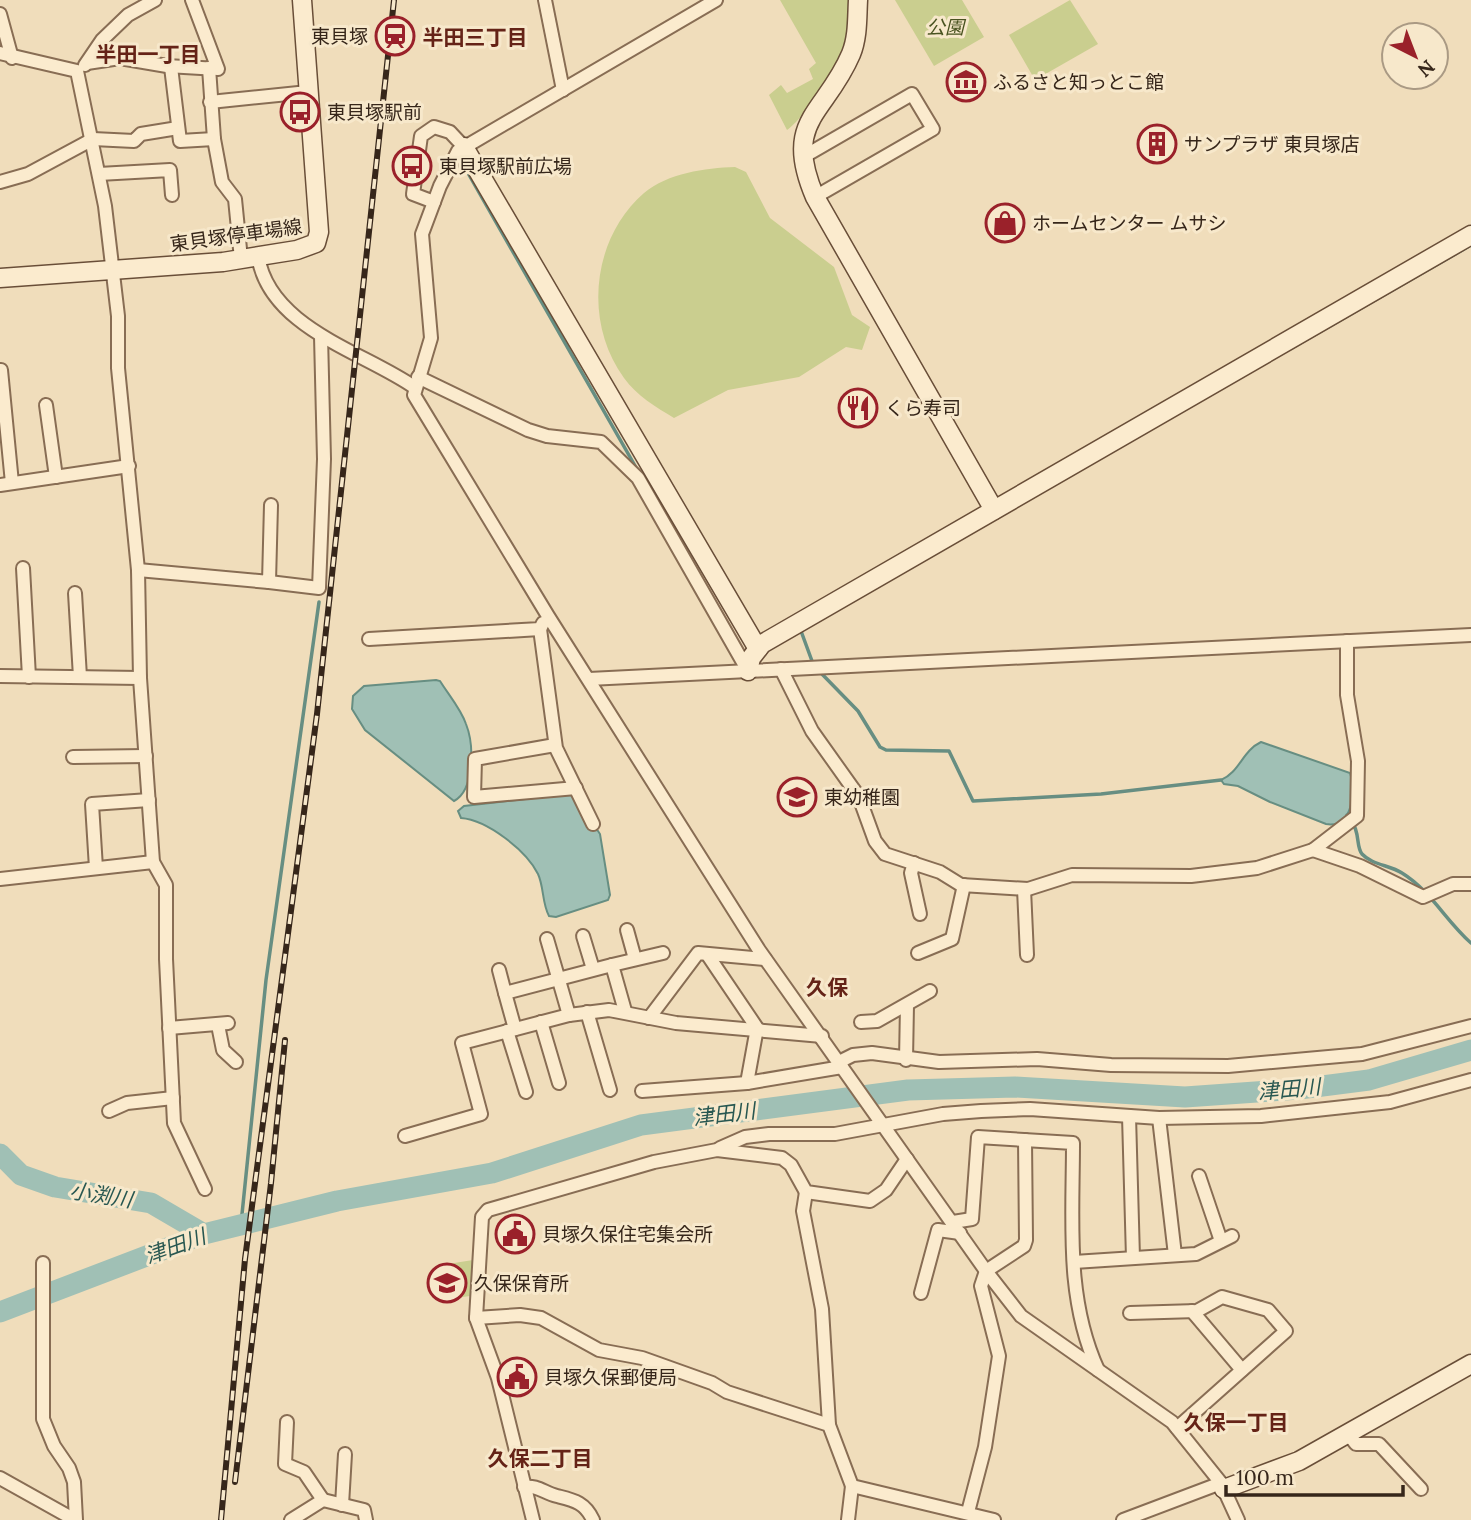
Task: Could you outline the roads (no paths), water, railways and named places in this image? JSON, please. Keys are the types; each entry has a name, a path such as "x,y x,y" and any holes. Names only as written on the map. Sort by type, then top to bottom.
{"street":[{"path":"126,0 132,13"},
{"path":"77,71 87,63 103,40 132,13 155,0"},
{"path":"87,63 120,58 172,66 218,69 218,62 192,0"},
{"name":"東貝塚停車場線","path":"0,278 250,257 309,248 318,240 302,0"},
{"path":"545,0 563,90"},
{"path":"716,0 458,151 422,234 431,338 414,396 548,616 765,959 986,1271 1021,1316 1154,1406 1177,1428 1222,1486 1238,1520"},
{"path":"858,0 857,31 852,52 805,131 803,157 806,176 814,197 994,510"},
{"path":"0,14 6,56 77,71"},
{"path":"172,66 180,141 214,139"},
{"path":"209,68 214,139 222,182 235,199 250,257 280,298 321,335 416,382 527,430 547,436 601,442 638,478 748,671"},
{"path":"77,71 93,139 113,270 118,368 130,466 138,570 140,678 153,862 166,885 174,1123 205,1189"},
{"path":"210,102 308,92"},
{"path":"803,157 912,94 933,129 814,197"},
{"path":"434,202 414,194 421,136 434,127 450,132 464,148 758,649"},
{"path":"0,182 28,174 93,139 134,141 141,134 178,128"},
{"path":"99,174 170,170 172,195"},
{"path":"748,671 751,658 758,649 1471,234"},
{"path":"138,570 319,588 324,459 321,335"},
{"path":"1,370 6,484 130,466"},
{"path":"46,405 56,477"},
{"path":"269,582 271,505"},
{"path":"23,568 29,677"},
{"path":"75,593 80,677"},
{"path":"548,616 540,629 555,745 593,824"},
{"path":"369,639 540,629"},
{"path":"589,679 1471,635"},
{"path":"781,669 812,731 859,797 875,841 886,854 964,885 1024,889 1072,875 1191,876 1257,868 1313,850 1354,819 1358,761 1347,695 1347,641"},
{"path":"0,676 140,678"},
{"path":"555,745 475,759 474,797 576,788"},
{"path":"73,757 146,756"},
{"path":"96,868 92,804 149,800"},
{"path":"1313,850 1360,866 1423,897 1453,884 1471,884"},
{"path":"0,879 153,862"},
{"path":"914,863 911,873 920,914"},
{"path":"918,953 952,939 964,885"},
{"path":"1024,889 1027,955"},
{"path":"627,930 635,959"},
{"path":"583,936 593,970"},
{"path":"547,939 569,1015"},
{"path":"505,993 663,953"},
{"path":"649,1018 698,953 765,959"},
{"path":"707,954 757,1028 747,1083"},
{"path":"612,965 625,1011"},
{"path":"499,970 526,1092"},
{"path":"861,1022 877,1021 930,991"},
{"path":"906,1060 907,1005"},
{"path":"405,1136 481,1114 462,1043 569,1015 625,1011 676,1023 757,1028 822,1037"},
{"path":"587,1012 610,1090"},
{"path":"541,1023 559,1083"},
{"path":"169,1028 223,1024 223,1050 236,1062"},
{"path":"642,1091 747,1083 840,1065 853,1055 872,1053 906,1060 939,1062 1037,1059 1111,1066 1228,1066 1362,1054 1471,1026"},
{"path":"533,1520 498,1378 476,1318 482,1217 488,1210 629,1169 717,1150 745,1137 769,1133 835,1134 981,1111 1030,1109 1159,1118 1261,1116 1390,1102 1471,1080"},
{"path":"109,1111 127,1103 173,1098"},
{"path":"1129,1116 1133,1258"},
{"path":"1159,1118 1175,1255"},
{"path":"920,1293 938,1230 956,1227 972,1219 978,1137 1073,1143 1074,1262 1079,1318 1098,1370"},
{"path":"968,1512 985,1447 999,1356 981,1286 986,1271 1024,1246 1027,1240 1025,1140"},
{"path":"717,1150 782,1158 791,1165 806,1192 803,1211 822,1309 828,1425 852,1486 848,1520"},
{"path":"806,1192 870,1201 886,1190 907,1159"},
{"path":"1074,1262 1196,1254 1226,1239 1199,1176"},
{"path":"43,1263 43,1419 54,1446 69,1468 75,1520"},
{"path":"1130,1313 1192,1311 1222,1297 1268,1310 1286,1331 1177,1428"},
{"path":"1192,1311 1242,1370"},
{"path":"476,1318 520,1315 541,1318 600,1350 642,1359 712,1383 727,1392 828,1425"},
{"path":"1123,1520 1299,1461 1471,1364"},
{"path":"286,1422 285,1464 304,1472 323,1500"},
{"path":"1348,1434 1356,1444 1379,1444 1420,1489"},
{"path":"342,1504 345,1454"},
{"path":"0,1478 75,1520"},
{"path":"524,1487 532,1486 556,1496 568,1496 580,1504 593,1520"},
{"path":"852,1486 994,1520"},
{"path":"291,1520 323,1500 364,1510 366,1520"}],"water":[{"path":"440,681 461,713 469,733 469,777 461,795 454,801 365,730 352,709 353,696 364,686"},
{"path":"1261,742 1350,773 1352,798 1347,815 1342,821 1326,824 1238,786 1224,784 1221,780 1233,772 1249,751"},
{"path":"574,795 600,834 610,895 608,900 556,917 549,916 538,874 525,855 494,830 461,818 458,811 464,806"}],"waterway":[{"path":"460,159 638,471"},
{"path":"1290,349 1471,245"},
{"path":"241,1224 266,980 319,602"},
{"path":"801,631 812,661"},
{"path":"819,671 858,711 880,747 886,750 949,751 973,801 1101,794 1221,780"},
{"path":"1347,815 1355,827 1362,854 1412,880 1471,943"},
{"name":"津田川","path":"0,1312 204,1234 337,1201 492,1173 641,1125 908,1090 1015,1087 1185,1097 1299,1089 1369,1080 1471,1050"},
{"name":"小渕川","path":"0,1154 21,1175 55,1187 151,1203 204,1234"}],"railway":[{"path":"221,1520 245,1259 317,714 394,0"},
{"path":"235,1482 271,1183 285,1040"}],"place":[{"name":"東貝塚","path":"395,36"},
{"name":"ふるさと知っとこ館","path":"966,82"},
{"name":"東貝塚駅前","path":"300,112"},
{"name":"サンプラザ 東貝塚店","path":"1157,144"},
{"name":"東貝塚駅前広場","path":"412,166"},
{"name":"ホームセンター ムサシ","path":"1005,223"},
{"name":"くら寿司","path":"858,408"},
{"name":"東幼稚園","path":"797,797"},
{"name":"貝塚久保住宅集会所","path":"515,1234"},
{"name":"久保保育所","path":"447,1283"},
{"name":"貝塚久保郵便局","path":"517,1377"}],"district":[{"name":"半田三丁目","path":"475,37"},
{"name":"半田一丁目","path":"148,54"},
{"name":"久保","path":"827,987"},
{"name":"久保一丁目","path":"1236,1422"},
{"name":"久保二丁目","path":"540,1458"}],"park label":[{"name":"公園","path":"945,27"}]}
